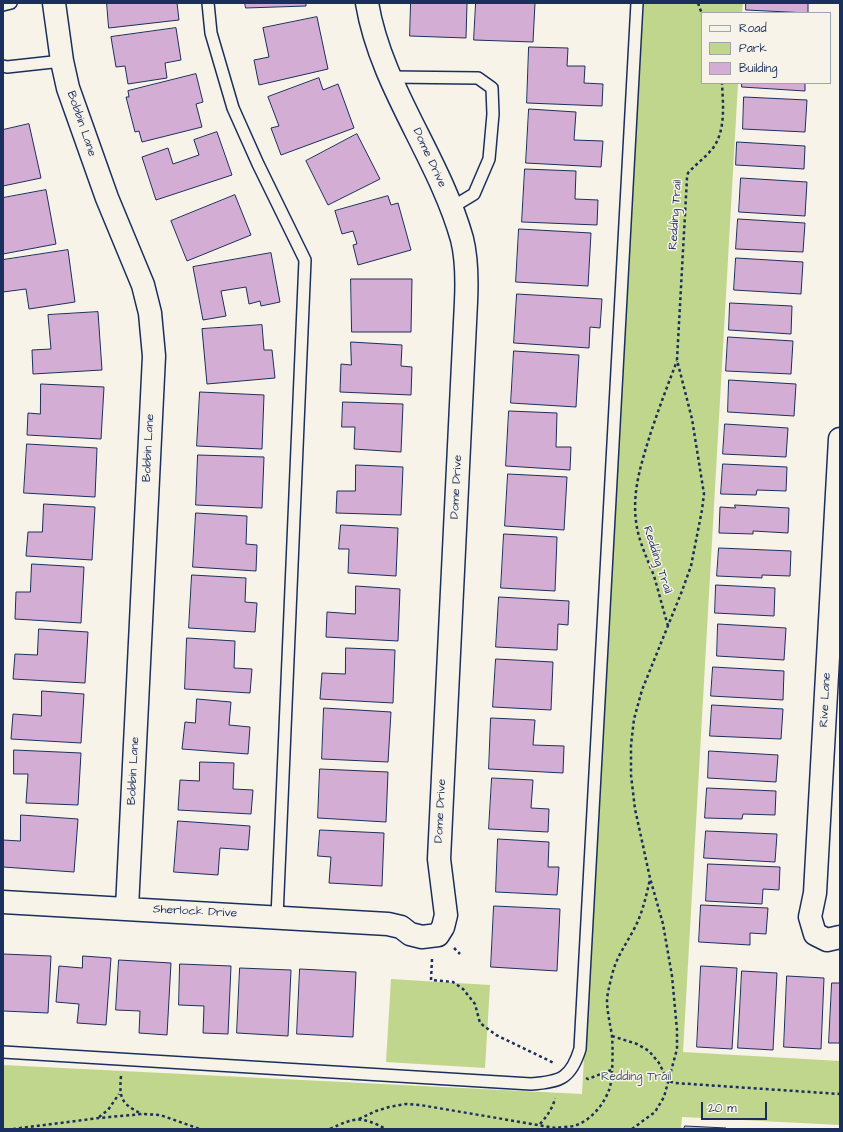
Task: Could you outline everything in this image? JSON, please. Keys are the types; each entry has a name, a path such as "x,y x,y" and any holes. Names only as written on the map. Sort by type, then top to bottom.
{"street":[{"name":"Bobbin Lane","path":"54,3 62,61 68,88 107,198 143,285 150,313 154,356 127,908"},
{"name":"Dome Drive","path":"367,3 382,55 391,77 451,208 462,240 467,269 439,859 446,914 443,927 438,935 422,937 410,934 401,927 388,924"},
{"name":"Rive Lane","path":"840,439 815,893 810,917 815,934 827,940 840,937"},
{"name":"Sherlock Drive","path":"3,902 388,924"}],"lane":[{"path":"3,5 11,3"},
{"path":"208,3 211,33 233,108 258,164 305,260 277,917"},
{"path":"3,1052 531,1084 556,1081 570,1071 576,1061 581,1040 637,3"},
{"path":"3,66 7,67 62,61"},
{"path":"391,77 478,78 492,88 489,159 474,194 451,208"}],"path":[{"name":"Redding Trail","path":"632,1129 655,1112 664,1097 677,1049 677,1030 672,976 663,924 650,878 635,809 631,774 631,745 634,719 642,690 691,566 702,510 704,494 692,419 677,360 687,178 688,173 714,147 720,134 722,119 722,84"},
{"name":"Redding Trail","path":"668,626 654,577 640,538 636,522 635,500 643,457 663,396 677,360"},
{"name":"Redding Trail","path":"330,1129 344,1122 359,1119 376,1111 406,1104 439,1107 556,1128 574,1126 588,1119 603,1103 610,1089 612,1036 607,998 610,981 615,964 623,946 633,931 640,914 646,898 650,878"},
{"path":"432,959 431,980 453,982 463,990 475,1004 480,1023 496,1035 555,1064"},
{"path":"612,1036 637,1044 649,1051 659,1063 668,1080 675,1083 840,1094"},
{"path":"98,1118 108,1110 120,1094 122,1059"},
{"path":"120,1094 130,1108 142,1114"},
{"path":"13,1129 142,1114 160,1116 200,1129"},
{"path":"359,1119 373,1122 386,1129"}],"green space":[{"name":"Redding Trail","path":"641,3 743,3 742,12 701,12 701,84 738,84 683,1052 840,1061 840,1125 682,1117 681,1129 3,1129 3,1065 582,1094"},
{"path":"391,979 490,985 485,1068 386,1062"}],"building":[{"path":"107,3 177,3 179,20 109,28"},
{"path":"245,3 306,3 306,6 246,8"},
{"path":"411,3 467,3 466,38 410,36"},
{"path":"476,3 535,3 533,42 474,40"},
{"path":"746,3 808,3 808,12 746,10"},
{"path":"317,17 328,69 259,85 254,60 269,57 263,28"},
{"path":"176,28 181,60 165,63 167,78 128,84 125,66 116,67 111,37"},
{"path":"529,47 568,48 567,66 585,66 584,83 603,84 602,106 527,103"},
{"path":"196,74 203,102 196,104 202,127 142,142 139,131 135,132 126,97 129,97 128,91"},
{"path":"319,78 323,90 338,84 354,128 281,155 271,128 279,126 268,97"},
{"path":"742,84 805,84 805,91 742,87"},
{"path":"744,97 807,100 805,132 743,129"},
{"path":"529,109 576,112 574,140 603,141 601,167 526,163"},
{"path":"29,124 41,178 3,186 3,130"},
{"path":"217,132 232,175 156,200 142,157 168,148 173,164 199,155 194,140"},
{"path":"357,134 380,179 328,205 306,161"},
{"path":"737,142 805,146 804,169 736,165"},
{"path":"525,169 576,171 575,199 598,200 597,225 522,222"},
{"path":"741,178 807,182 805,216 739,212"},
{"path":"46,190 56,244 3,254 3,198"},
{"path":"235,195 251,235 187,261 171,221"},
{"path":"388,196 391,205 398,203 411,250 358,265 353,245 357,244 353,231 342,234 335,211"},
{"path":"738,219 805,223 803,252 736,249"},
{"path":"519,229 591,233 588,286 516,282"},
{"path":"68,250 75,302 29,309 26,289 3,292 3,260"},
{"path":"271,253 280,302 261,306 260,301 249,304 246,287 221,291 226,316 203,320 193,267"},
{"path":"736,258 803,262 801,294 734,290"},
{"path":"351,279 412,279 411,332 352,332"},
{"path":"517,294 602,299 600,328 590,327 589,348 514,343"},
{"path":"730,303 792,306 791,334 729,330"},
{"path":"98,312 102,370 33,374 32,350 51,349 48,315"},
{"path":"262,325 264,350 272,350 275,378 207,384 202,329"},
{"path":"728,337 793,341 791,374 726,371"},
{"path":"351,342 402,345 401,366 412,367 411,395 340,392 341,364 351,365"},
{"path":"514,351 579,355 576,407 511,403"},
{"path":"729,380 796,384 794,416 728,412"},
{"path":"41,384 104,387 101,439 27,435 28,413 40,414"},
{"path":"200,392 264,395 262,449 197,446"},
{"path":"343,402 403,404 401,452 354,449 355,427 342,427"},
{"path":"509,411 557,413 556,447 571,447 570,470 506,466"},
{"path":"725,424 788,428 786,457 723,454"},
{"path":"27,444 97,448 95,497 24,493"},
{"path":"198,455 264,457 262,508 196,505"},
{"path":"723,464 787,467 786,491 757,490 756,495 721,494"},
{"path":"356,465 403,467 401,515 336,513 337,491 355,491"},
{"path":"508,474 567,477 564,530 505,526"},
{"path":"44,504 95,507 92,560 26,556 28,532 42,532"},
{"path":"735,505 789,508 788,533 753,531 753,534 719,533 720,507 735,508"},
{"path":"196,513 247,516 246,544 257,545 256,571 193,567"},
{"path":"341,525 398,528 396,576 348,573 349,549 339,549"},
{"path":"504,534 557,537 555,591 501,588"},
{"path":"719,548 791,551 790,576 762,575 762,578 717,576"},
{"path":"32,564 84,567 81,623 15,619 16,592 30,592"},
{"path":"192,575 246,578 245,602 257,603 255,632 189,628"},
{"path":"716,585 775,588 774,616 715,613"},
{"path":"356,586 400,589 398,641 326,637 327,612 355,614"},
{"path":"499,597 569,601 568,625 558,624 557,650 496,647"},
{"path":"718,624 786,628 784,660 717,656"},
{"path":"39,629 88,632 85,683 13,679 15,654 37,655"},
{"path":"187,638 235,641 234,668 252,669 250,693 185,689"},
{"path":"346,648 395,650 393,703 320,699 322,673 345,674"},
{"path":"496,659 553,662 551,710 493,707"},
{"path":"713,667 784,671 783,700 711,696"},
{"path":"42,691 84,694 81,743 11,739 13,714 41,716"},
{"path":"197,699 231,702 229,725 250,727 248,754 182,749 185,722 195,723"},
{"path":"712,705 783,709 781,739 710,736"},
{"path":"324,708 391,712 388,762 322,759"},
{"path":"491,718 535,720 533,745 564,746 563,773 489,769"},
{"path":"14,750 81,753 78,805 26,803 28,774 14,774"},
{"path":"709,751 778,755 776,782 708,778"},
{"path":"200,762 234,763 233,789 253,790 251,814 178,810 180,780 199,781"},
{"path":"320,769 388,772 386,822 318,818"},
{"path":"492,778 533,780 531,808 549,809 548,832 489,829"},
{"path":"707,788 776,791 775,815 743,814 742,819 705,818"},
{"path":"21,815 78,819 74,872 3,867 3,840 20,841"},
{"path":"178,821 250,826 248,850 220,848 218,875 174,872"},
{"path":"320,830 384,833 382,886 329,883 331,857 318,856"},
{"path":"706,831 777,834 775,862 704,858"},
{"path":"498,839 549,842 548,867 559,867 557,895 496,892"},
{"path":"708,864 780,867 779,890 763,889 762,904 706,901"},
{"path":"701,905 768,908 766,934 750,933 750,945 699,942"},
{"path":"494,906 560,909 557,971 491,967"},
{"path":"3,954 51,956 48,1013 3,1011"},
{"path":"83,956 111,958 106,1025 77,1023 79,1004 56,1002 59,966 82,968"},
{"path":"119,960 171,963 167,1035 139,1033 140,1011 116,1010"},
{"path":"180,964 231,966 228,1034 203,1033 204,1006 179,1005"},
{"path":"701,966 737,968 732,1049 697,1047"},
{"path":"240,968 291,970 288,1036 237,1033"},
{"path":"300,969 356,972 353,1037 297,1034"},
{"path":"742,971 777,973 773,1050 738,1048"},
{"path":"787,976 824,978 821,1049 784,1047"},
{"path":"832,983 840,983 840,1043 829,1043"},
{"path":"685,1126 726,1128 726,1129 684,1129"}]}
